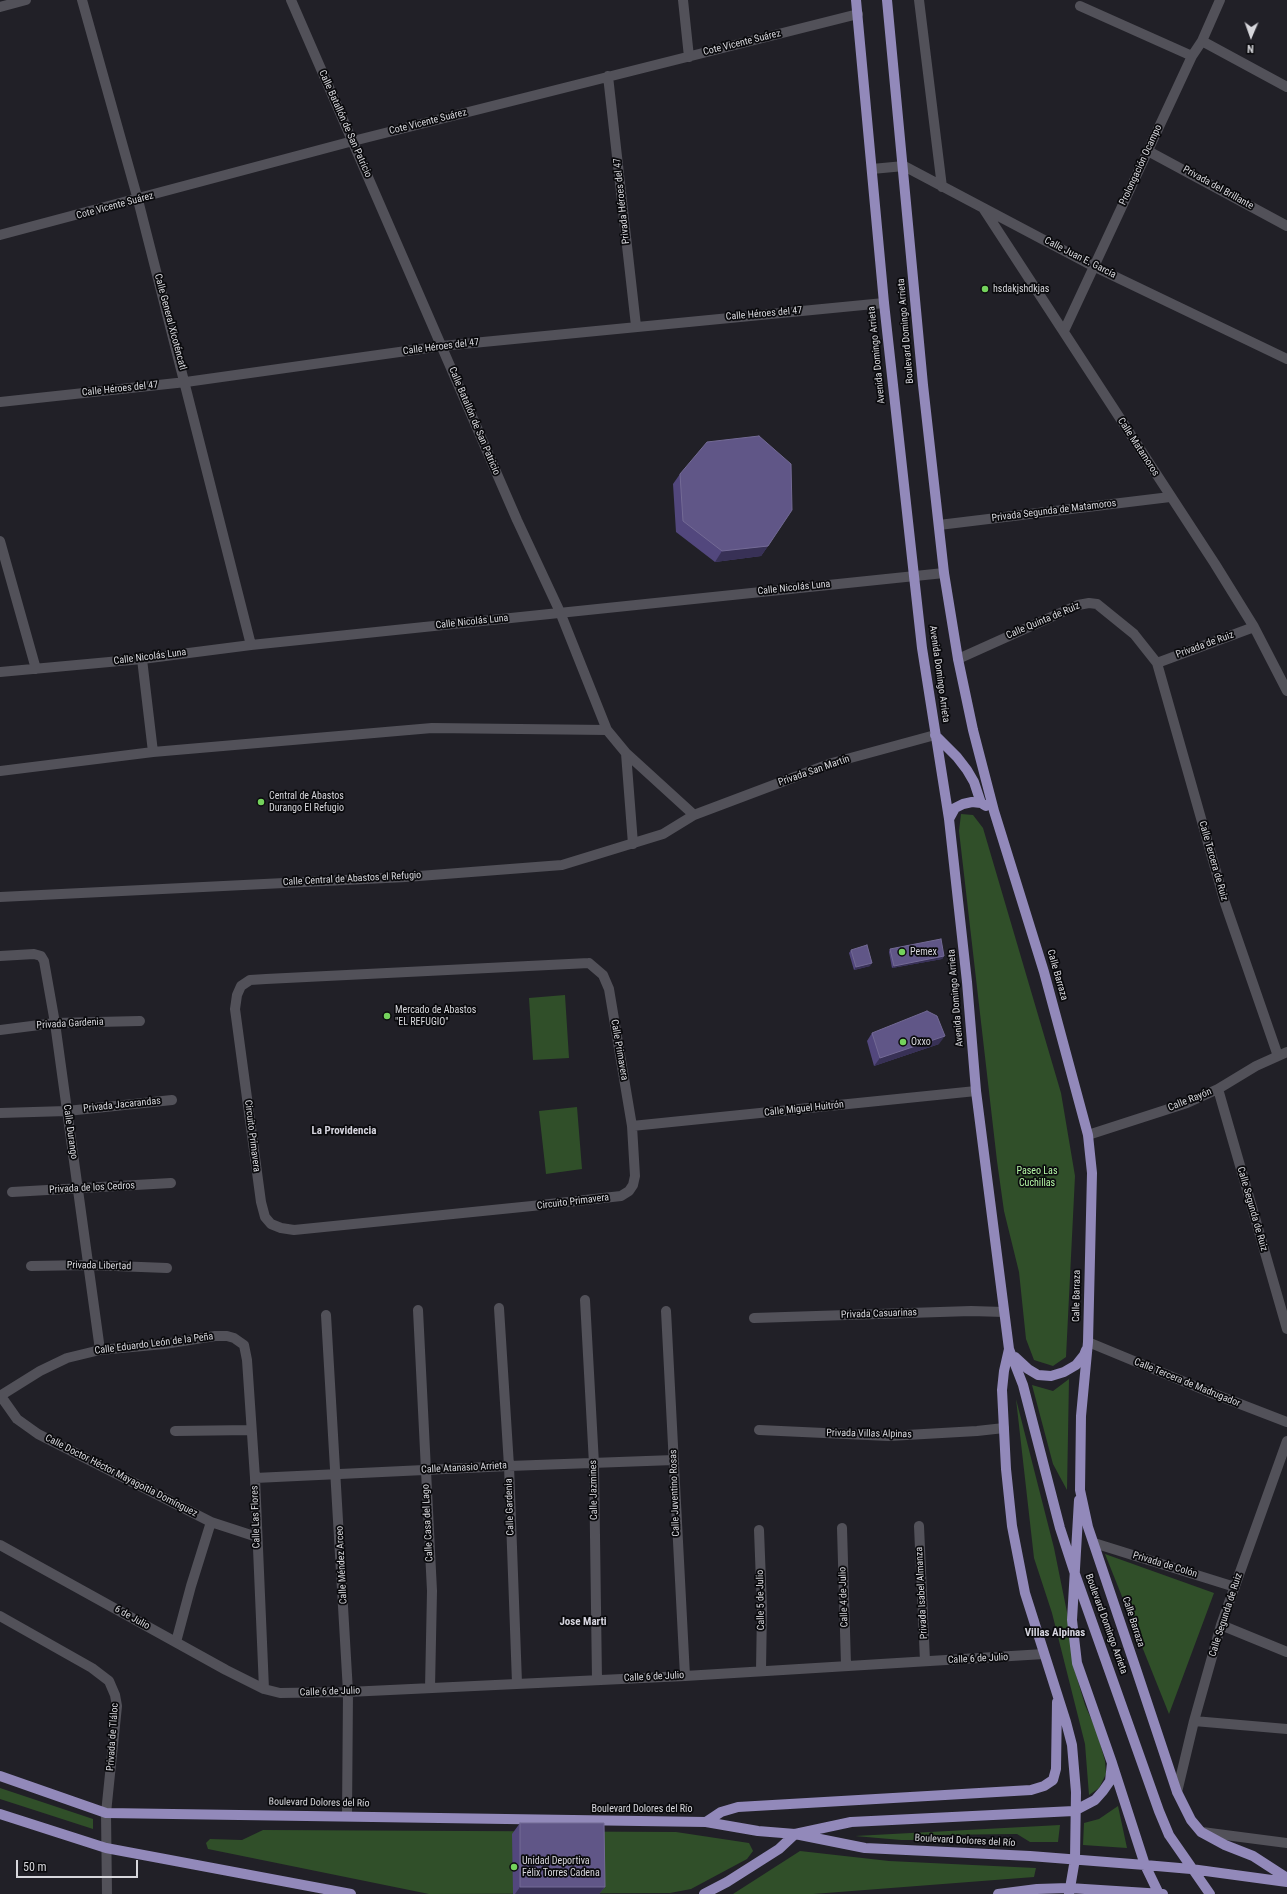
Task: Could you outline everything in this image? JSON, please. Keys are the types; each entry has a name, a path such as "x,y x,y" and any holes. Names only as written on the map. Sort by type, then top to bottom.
{"main road":[{"name":"Avenida Domingo Arrieta","path":"856,0 884,303 914,576 935,735 949,819 967,982 976,1091 1009,1349"},
{"name":"Boulevard Domingo Arrieta","path":"887,0 904,166 922,385 944,573 958,659"},
{"name":"Calle Barraza","path":"958,659 973,730 994,811 1044,972 1088,1135 1092,1173 1088,1342 1081,1416 1080,1490 1088,1527 1177,1792 1191,1820 1201,1832 1225,1846 1253,1856 1287,1878"},
{"path":"935,735 958,756 968,770 981,803"},
{"path":"949,819 955,808 972,802 981,803 994,811"},
{"path":"1009,1349 1020,1363 1028,1369 1038,1375 1052,1376 1064,1372 1076,1365 1084,1355 1088,1342"},
{"name":"Boulevard Domingo Arrieta","path":"1009,1349 1023,1385 1060,1528 1158,1812 1169,1835 1191,1869 1210,1894"},
{"path":"1009,1349 1004,1371 1002,1390 1006,1469 1012,1526 1025,1593 1057,1692 1072,1745 1076,1792 1074,1811 1075,1859 1069,1891"},
{"path":"1080,1490 1072,1620 1077,1662 1145,1865 1158,1894"},
{"path":"706,1822 721,1812 738,1807 1030,1790 1044,1786 1053,1780 1056,1769 1057,1692"},
{"path":"704,1894 727,1882 779,1849 795,1834 851,1822 1074,1811 1095,1800 1103,1791 1110,1781 1112,1763"},
{"name":"Boulevard Dolores del Río","path":"0,1776 106,1813 706,1822 758,1831 795,1834 865,1848 1075,1859 1191,1869 1287,1882"},
{"path":"0,1814 106,1848 351,1894"},
{"path":"998,1894 1037,1889 1165,1894"}],"street":[{"path":"0,7 26,0"},
{"name":"Calle General Xicoténcatl","path":"82,0 138,200 186,382 251,645"},
{"name":"Calle Batallón de San Patricio","path":"291,0 517,520 560,612 607,730 626,753 694,815"},
{"path":"683,0 689,57"},
{"path":"919,0 942,187"},
{"name":"Prolongación Ocampo","path":"1064,330 1192,56 1202,41 1220,0"},
{"path":"1080,6 1192,56"},
{"name":"Cote Vicente Suárez","path":"0,235 138,200 353,141 858,14"},
{"path":"1202,41 1287,87"},
{"name":"Privada Héroes del 47","path":"608,76 636,326"},
{"name":"Privada del Brillante","path":"1148,151 1287,226"},
{"path":"872,169 904,166"},
{"name":"Calle Juan E. García","path":"904,166 1093,266 1287,359"},
{"name":"Calle Matamoros","path":"983,208 1064,330 1254,627 1287,691"},
{"name":"Calle Héroes del 47","path":"0,402 186,382 442,346 884,303"},
{"name":"Privada Segunda de Matamoros","path":"939,524 1170,497"},
{"path":"0,541 36,669"},
{"name":"Calle Nicolás Luna","path":"0,672 142,659 251,645 944,573"},
{"name":"Calle Quinta de Ruiz","path":"958,659 1078,605 1089,603 1097,604 1134,634 1157,663"},
{"name":"Privada de Ruiz","path":"1157,663 1254,627"},
{"path":"142,659 153,752"},
{"name":"Calle Tercera de Ruiz","path":"1157,663 1225,903 1283,1054"},
{"path":"0,771 153,752 432,728 607,730"},
{"name":"Privada San Martín","path":"694,815 832,763 935,735"},
{"path":"626,753 633,844"},
{"name":"Calle Central de Abastos el Refugio","path":"0,897 406,877 562,865 663,834 694,815"},
{"name":"Calle Durango","path":"0,956 34,954 41,956 44,961 55,1023 100,1350"},
{"name":"Circuito Primavera","path":"603,975 589,963 582,963 250,980 241,986 237,995 235,1009 261,1202 265,1217 271,1224 281,1228 294,1230 620,1196 629,1192 633,1185 635,1176 632,1126"},
{"name":"Calle Primavera","path":"603,975 609,990 632,1126"},
{"name":"Privada Gardenia","path":"0,1030 55,1023 140,1021"},
{"name":"Calle Rayón","path":"1088,1135 1187,1103 1218,1089 1256,1066 1283,1054"},
{"name":"Calle Segunda de Ruiz","path":"1218,1089 1287,1329"},
{"name":"Calle Miguel Huitrón","path":"632,1126 976,1091"},
{"name":"Privada Jacarandas","path":"0,1112 66,1111 172,1100"},
{"name":"Privada de los Cedros","path":"12,1192 171,1183"},
{"name":"Privada Libertad","path":"31,1266 89,1265 167,1268"},
{"name":"Calle Jazmines","path":"585,1300 594,1464 597,1680"},
{"name":"Calle Gardenia","path":"499,1308 509,1466 517,1683"},
{"name":"Calle Casa del Lago","path":"418,1310 432,1591 430,1688"},
{"name":"Calle Juventino Rosas","path":"666,1311 685,1676"},
{"name":"Privada Casuarinas","path":"754,1318 971,1311 1004,1312"},
{"name":"Calle Méndez Arceo","path":"326,1315 348,1692 347,1816"},
{"name":"Calle Eduardo León de la Peña","path":"0,1395 40,1371 67,1358 100,1350 221,1336 234,1338 244,1345"},
{"name":"Calle Tercera de Madrugador","path":"1088,1342 1209,1392 1287,1422"},
{"name":"Calle Las Flores","path":"244,1345 247,1352 255,1478 264,1689"},
{"name":"Calle Doctor Héctor Mayagoitia Domínguez","path":"0,1395 17,1419 38,1434 211,1522 257,1537"},
{"name":"Privada Villas Alpinas","path":"758,1430 889,1436 977,1432 1004,1428"},
{"path":"175,1430 252,1430"},
{"name":"Calle Segunda de Ruiz","path":"1177,1792 1194,1721 1221,1625 1287,1441"},
{"name":"Calle Atanasio Arrieta","path":"255,1478 674,1460"},
{"path":"176,1642 191,1586 211,1522"},
{"name":"Privada Isabel Almanza","path":"919,1526 925,1661"},
{"name":"Calle 4 de Julio","path":"842,1528 846,1665"},
{"name":"Calle 5 de Julio","path":"759,1530 762,1608 761,1670"},
{"name":"Privada de Colón","path":"1094,1543 1235,1587"},
{"name":"6 de Julio","path":"0,1545 264,1689"},
{"name":"Privada de Tláloc","path":"0,1616 92,1668 109,1681 117,1706 106,1813 107,1894"},
{"path":"1221,1625 1287,1652"},
{"name":"Calle 6 de Julio","path":"264,1689 280,1693 348,1692 685,1676 761,1670 1044,1654"},
{"path":"1194,1721 1287,1729"},
{"path":"1201,1832 1287,1843"}],"green space":[{"name":"Paseo Las Cuchillas","path":"961,814 973,815 983,828 1061,1093 1075,1176 1066,1357 1053,1366 1034,1360 1026,1339 1019,1272 1004,1211 959,831"},
{"path":"565,995 569,1058 533,1060 529,998"},
{"path":"577,1107 582,1169 546,1174 539,1111"},
{"path":"1069,1379 1067,1490 1053,1464 1032,1385 1053,1391"},
{"path":"1016,1399 1054,1548 1071,1632 1074,1668 1085,1705 1097,1732 1105,1761 1106,1774 1099,1788 1089,1795 1085,1744 1052,1613 1034,1558"},
{"path":"1105,1554 1214,1593 1169,1714"},
{"path":"0,1788 93,1819 93,1829 0,1799"},
{"path":"1118,1806 1127,1848 1083,1845 1084,1823 1099,1819"},
{"path":"1060,1825 1058,1842 1030,1842 1017,1834 931,1835 924,1840 901,1840 855,1836"},
{"name":"Unidad Deportiva Félix Torres Cadena","path":"263,1830 676,1832 749,1843 753,1851 747,1859 691,1889 670,1893 429,1894 208,1849 206,1843 210,1839 242,1840"},
{"path":"800,1851 889,1861 1036,1868 1034,1877 813,1894 733,1894"}],"building":[{"path":"759,436 791,464 792,510 768,546 722,551 683,521 680,474 707,442"},
{"path":"941,939 944,956 894,966 890,949"},
{"path":"867,945 872,963 856,967 851,950"},
{"name":"Oxxo","path":"927,1011 937,1016 945,1036 880,1058 872,1033"},
{"path":"520,1823 604,1823 605,1887 520,1887"}],"place":[{"name":"hsdakjshdkjas","path":"985,289"},
{"name":"Central de Abastos Durango El Refugio","path":"261,802"},
{"name":"Pemex","path":"902,952"},
{"name":"Mercado de Abastos \"EL REFUGIO\"","path":"387,1016"},
{"name":"Oxxo","path":"903,1042"},
{"name":"Unidad Deportiva Félix Torres Cadena","path":"514,1867"}],"district":[{"name":"La Providencia","path":"344,1131"},
{"name":"Jose Marti","path":"583,1622"},
{"name":"Villas Alpinas","path":"1055,1633"}]}
